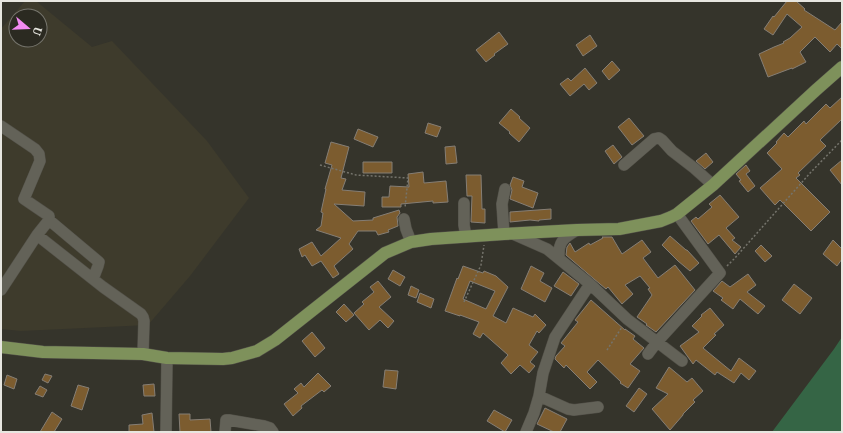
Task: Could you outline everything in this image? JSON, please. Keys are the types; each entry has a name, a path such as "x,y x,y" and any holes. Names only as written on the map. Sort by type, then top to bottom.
{"main road":[{"path":"1,347 43,352 143,354 167,358 232,358 257,351 275,340 385,253 407,233 431,239 465,232 485,236 507,233 619,229 661,221 677,214 713,185 842,67"}],"street":[{"path":"1,126 35,149 39,154 40,161 24,199 45,212 49,216 49,220 99,262 93,279"},
{"path":"624,165 654,139 659,138 672,151 713,185"},
{"path":"506,190 502,204 502,220 507,233 543,247 559,258 590,284 627,319 682,361"},
{"path":"464,202 465,232"},
{"path":"648,354 657,342 720,273 677,214"},
{"path":"1,290 37,235 49,220"},
{"path":"559,258 562,240 577,230"},
{"path":"37,235 141,314 143,317 143,354"},
{"path":"526,432 534,413 543,373 555,337 590,284"},
{"path":"166,432 167,358"},
{"path":"539,396 568,409 574,410 598,407"},
{"path":"225,432 226,420 264,426 270,428 273,432"}],"path":[{"path":"720,273 842,140"},
{"path":"320,165 356,175 408,178 407,233"},
{"path":"464,302 481,265 485,236"},
{"path":"607,350 627,319"}],"shaded area":[{"path":"25,1 36,1 45,8 19,8"},
{"path":"48,11 92,47 112,41 207,141 249,198 190,276 148,325 21,331 1,329 1,29 8,21 8,48 48,48"},
{"path":"842,337 842,432 772,432 834,349"}],"building":[{"path":"787,1 796,1 805,9 804,10 835,30 842,22 842,49 837,44 830,52 815,37 800,52 806,62 792,69 768,77 759,54 784,43 783,42 802,27 787,14 773,35 764,29 773,16 774,17"},
{"path":"499,32 508,44 486,62 476,50"},
{"path":"590,35 597,46 583,56 576,45"},
{"path":"612,61 620,70 609,80 602,71"},
{"path":"585,68 597,83 589,90 584,84 570,96 560,84 568,78 571,81"},
{"path":"842,97 842,119 820,140 826,146 798,173 800,175 796,178 830,212 811,231 780,200 775,205 760,188 782,169 767,153 784,133 788,137 804,121 806,124 826,104 830,108"},
{"path":"511,109 530,128 519,142 499,123"},
{"path":"629,118 644,136 632,145 618,127"},
{"path":"428,123 441,127 437,137 425,133"},
{"path":"358,129 378,137 373,147 354,139"},
{"path":"331,142 349,147 341,178 346,179 342,190 365,192 364,206 334,204 353,221 373,220 373,218 399,210 400,213 397,217 398,226 388,230 389,232 378,235 376,231 358,231 349,244 353,249 334,266 339,274 333,278 321,261 312,266 305,255 302,257 299,249 312,242 321,256 341,238 316,230 321,226 323,213 321,212 325,189 332,165 325,163"},
{"path":"613,145 622,157 614,164 605,151"},
{"path":"455,146 457,163 446,164 445,147"},
{"path":"706,153 713,162 705,169 696,161"},
{"path":"842,160 842,185 830,170"},
{"path":"363,162 392,162 392,173 363,173"},
{"path":"746,165 750,171 746,174 755,186 748,192 739,181 741,180 736,174"},
{"path":"423,172 424,183 446,181 448,202 433,203 433,201 401,204 401,207 382,207 382,197 389,197 390,186 409,187 408,174"},
{"path":"466,175 481,175 482,209 485,209 485,223 471,222 472,196 467,196"},
{"path":"513,177 524,181 522,187 538,193 533,208 510,199 512,190 510,185"},
{"path":"720,195 739,217 726,228 735,238 732,240 741,247 735,254 719,235 708,244 691,221 696,217 698,219 712,207 709,204"},
{"path":"551,209 551,219 510,222 510,212"},
{"path":"670,236 687,250 699,263 690,271 662,245"},
{"path":"602,237 612,237 622,254 642,240 651,252 643,258 658,278 675,265 695,290 656,332 637,317 652,295 648,289 650,288 640,276 625,285 633,294 622,304 608,287 606,289 566,255 567,247 570,243 575,252 589,243 590,245 603,238"},
{"path":"833,240 842,249 842,259 837,266 823,254"},
{"path":"761,245 772,256 765,262 755,251"},
{"path":"463,266 483,273 484,271 496,276 508,287 493,316 506,323 513,308 533,317 535,314 546,325 539,333 537,331 529,345 538,352 530,362 535,366 529,373 520,365 511,374 501,363 508,355 483,333 480,338 473,334 479,322 445,311 457,278 458,279","holes":["470,281 495,291 486,309 463,299"]},
{"path":"531,266 544,273 540,281 552,288 545,302 521,289"},
{"path":"393,270 405,277 400,286 388,279"},
{"path":"563,272 579,284 571,296 554,286"},
{"path":"748,274 756,285 747,292 765,306 758,314 740,299 733,309 721,300 723,298 713,291 722,281 730,287"},
{"path":"378,281 391,297 379,307 394,321 388,328 380,320 369,330 354,313 364,304 362,302 374,292 370,287"},
{"path":"794,284 812,298 800,314 782,300"},
{"path":"411,286 419,290 416,298 408,295"},
{"path":"420,293 434,299 431,308 417,302"},
{"path":"591,300 625,330 635,336 633,339 644,348 630,364 640,371 628,388 620,383 621,382 598,360 587,372 597,382 590,389 566,365 564,368 555,359 565,346 561,343 578,322 575,320"},
{"path":"344,304 354,315 346,322 336,312"},
{"path":"710,308 724,325 714,334 716,335 703,348 731,371 739,358 756,371 749,380 741,373 734,383 717,372 715,375 696,360 693,364 680,346 699,332 692,326 702,316 701,315"},
{"path":"312,332 325,348 315,357 302,341"},
{"path":"669,367 687,382 692,378 703,391 693,400 695,402 670,430 652,409 668,394 656,388"},
{"path":"385,370 398,371 396,389 383,387"},
{"path":"318,373 331,386 324,392 322,390 301,406 302,408 293,416 284,404 298,393 294,389 301,383 304,387"},
{"path":"45,374 52,376 48,383 42,380"},
{"path":"7,375 17,379 14,389 4,385"},
{"path":"154,384 155,396 144,396 143,385"},
{"path":"78,385 89,388 82,410 71,406"},
{"path":"40,386 47,390 43,397 35,394"},
{"path":"639,388 647,394 634,412 626,406"},
{"path":"545,408 567,419 560,432 554,432 537,424"},
{"path":"494,410 512,420 505,432 487,421"},
{"path":"52,412 62,419 54,432 40,432"},
{"path":"152,413 154,432 129,432 129,425 143,424 142,415"},
{"path":"179,414 190,414 190,420 210,419 211,432 180,432"}]}
